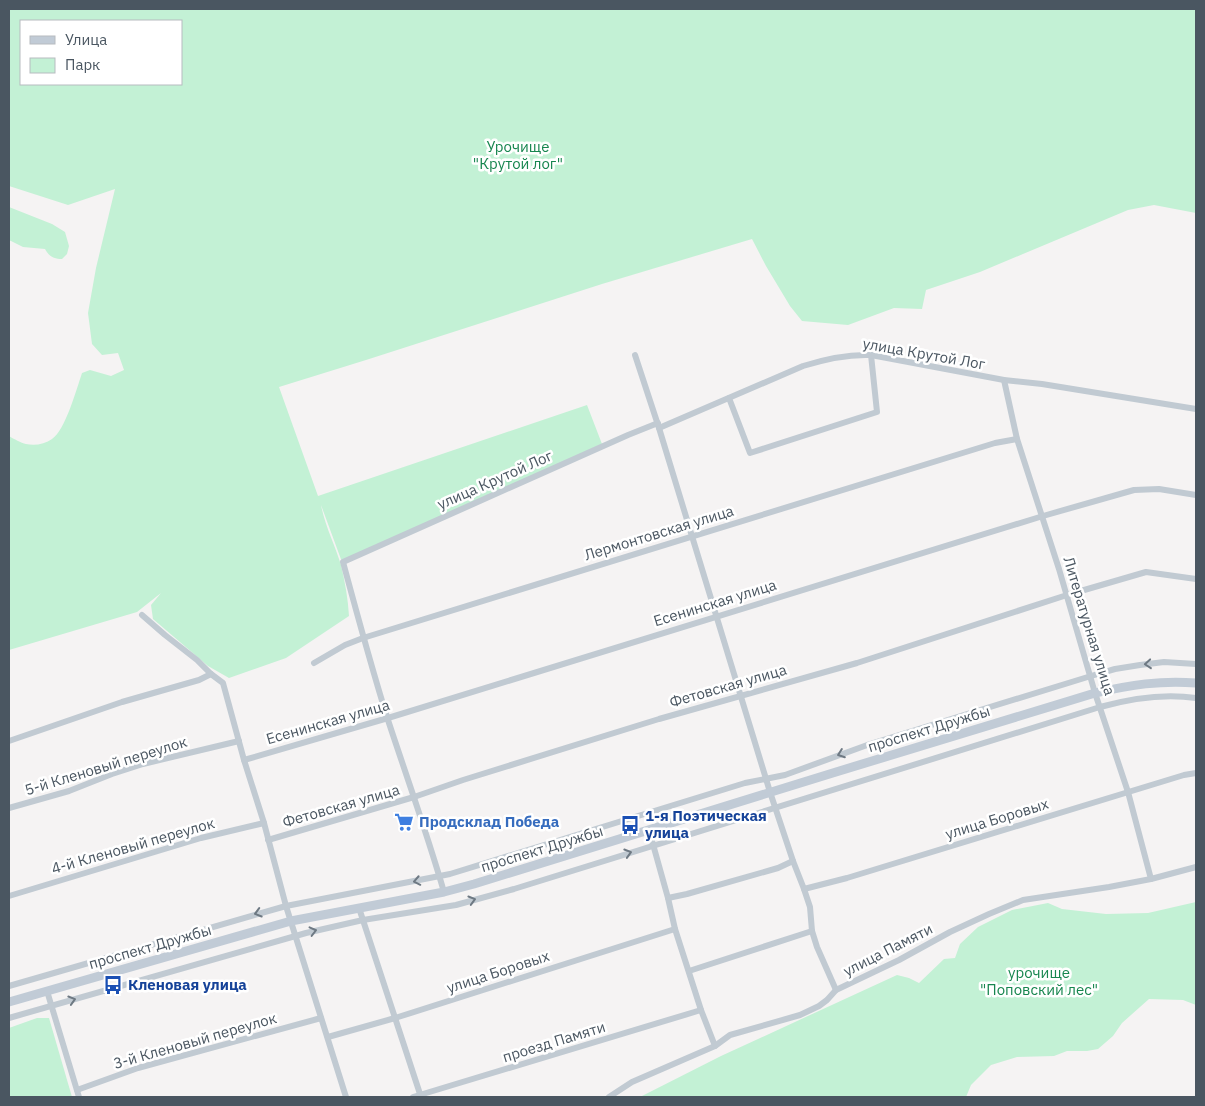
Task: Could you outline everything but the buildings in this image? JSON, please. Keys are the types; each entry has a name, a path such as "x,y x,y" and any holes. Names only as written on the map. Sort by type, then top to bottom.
{"main road":[{"name":"проспект Дружбы","path":"9,1002 291,921 444,892 474,884 1096,693 1157,682 1196,683"}],"street":[{"name":"улица Крутой Лог","path":"363,638 343,562 628,434 658,425 729,398 820,360 856,354 871,355 1004,380 1042,384 1196,409"},
{"path":"635,355 775,808 810,907 812,931 817,947 836,990"},
{"path":"729,398 750,453 877,412 871,355"},
{"name":"Литературная улица","path":"1004,380 1016,438 1043,516 1100,707 1128,792 1151,878"},
{"name":"Лермонтовская улица","path":"314,663 345,645 363,638 1016,438"},
{"name":"Есенинская улица","path":"244,760 388,718 1043,516 1134,490 1159,489 1196,495"},
{"name":"Фетовская улица","path":"268,840 414,797 650,722 857,662 1067,595 1146,572 1196,579"},
{"path":"142,616 198,660 211,674 223,683 286,906 346,1097"},
{"path":"363,638 444,892"},
{"path":"9,986 286,906 440,877 727,788 785,774 870,744 1091,676 1140,665 1164,662 1196,664"},
{"path":"9,741 122,702 200,680 211,674"},
{"path":"9,1018 296,935 363,920 456,905 514,889 1125,700 1155,696 1196,698"},
{"name":"5-й Кленовый переулок","path":"9,808 69,791 143,764 239,741"},
{"name":"улица Боровых","path":"804,889 847,878 1184,775 1196,773"},
{"name":"4-й Кленовый переулок","path":"9,896 200,838 264,823"},
{"path":"649,830 675,929 701,1010 715,1046"},
{"path":"668,898 778,868 793,861"},
{"name":"улица Памяти","path":"609,1097 632,1082 715,1046 730,1034 800,1015 819,1006 836,990 899,960 950,932 1022,900 1109,887 1196,868"},
{"path":"359,908 395,1018 418,1097"},
{"name":"улица Боровых","path":"328,1037 395,1018 675,929"},
{"path":"689,971 812,931"},
{"path":"47,991 79,1097"},
{"name":"проезд Памяти","path":"418,1097 701,1010"},
{"name":"3-й Кленовый переулок","path":"77,1090 148,1066 321,1018"}],"green space":[{"name":"Урочище \"Крутой лог\"","path":"9,9 1196,9 1196,213 1154,205 1128,210 980,272 926,290 922,309 894,308 848,325 802,321 790,306 752,239 602,284 279,387 318,496 587,405 602,444 342,562 321,505 341,565 349,616 286,658 229,678 208,666 153,619 151,605 161,593 137,612 9,650 9,436 29,445 49,441 57,434 66,419 82,373 90,370 111,376 124,370 118,353 102,355 92,344 88,313 96,268 115,189 68,205 9,186"},
{"path":"9,207 52,224 65,232 69,246 67,254 62,259 54,258 45,249 23,247 9,240"},
{"name":"урочище \"Поповский лес\"","path":"1196,902 1196,1005 1183,1000 1149,999 1122,1023 1113,1036 1098,1049 1067,1051 1054,1056 1017,1057 991,1065 971,1085 966,1097 640,1097 721,1056 897,975 919,983 944,959 955,958 960,944 978,927 1012,910 1048,903 1062,909 1106,914 1148,913"},
{"path":"37,1018 49,1018 72,1097 9,1097 9,1028"}],"place":[{"name":"Продсклад Победа","path":"404,822"},
{"name":"1-я Поэтическая улица","path":"630,825"},
{"name":"Кленовая улица","path":"113,985"}]}
